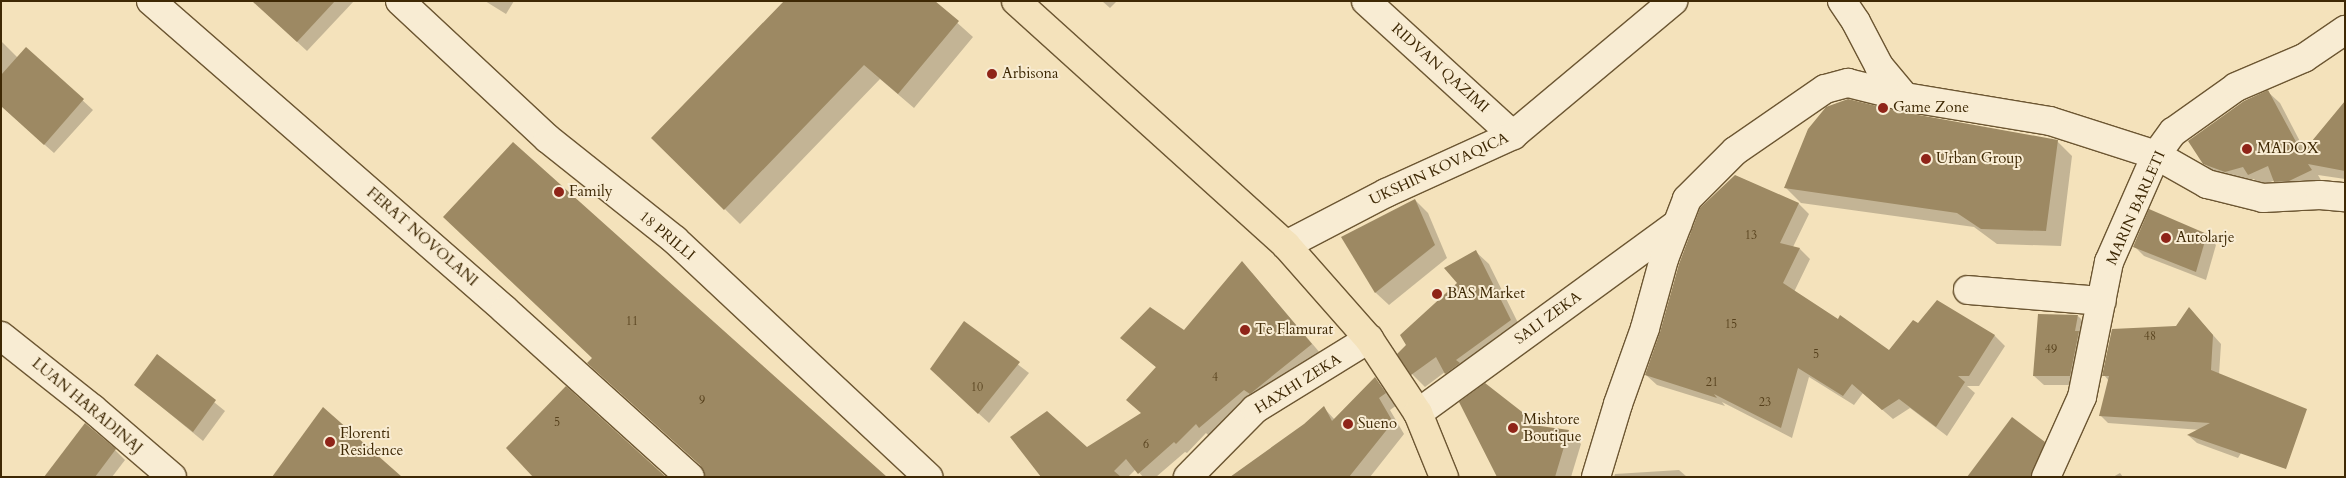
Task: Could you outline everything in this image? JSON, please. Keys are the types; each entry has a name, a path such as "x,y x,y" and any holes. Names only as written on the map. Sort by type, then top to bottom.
{"main road":[{"path":"1016,1 1286,245 1369,339 1418,413 1444,477"}],"street":[{"name":"FERAT NOVOLANI","path":"151,1 505,310 690,477"},
{"name":"18 PRILLI","path":"400,1 548,139 675,240 928,477"},
{"name":"RIDVAN QAZIMI","path":"1366,1 1513,135"},
{"name":"UKSHIN KOVAQICA","path":"1286,245 1386,193 1513,135 1673,1"},
{"path":"1842,1 1856,22 1879,66 1905,97"},
{"name":"MARIN BARLETI","path":"2046,477 2082,397 2109,262 2156,155 2174,132 2236,87 2304,58 2345,30"},
{"path":"1596,477 1618,404 1645,328 1664,259 1687,199 1735,151 1825,89 1848,83 1905,97 2050,121 2156,155 2207,184 2263,198 2320,195 2345,197"},
{"name":"SALI ZEKA","path":"1418,413 1677,224"},
{"path":"1968,290 2102,301"},
{"name":"LUAN HARADINAJ","path":"1,336 94,410 172,477"},
{"name":"HAXHI ZEKA","path":"1188,477 1255,409 1369,339"}],"building":[{"path":"252,1 335,1 297,42"},
{"path":"784,1 935,1 959,21 898,94 864,65 724,210 651,138"},
{"path":"26,47 84,99 44,145 1,106 1,75"},
{"name":"MADOX","path":"2268,90 2302,153 2345,101 2345,171 2308,164 2312,170 2289,181 2274,182 2268,166 2248,175 2243,167 2225,172 2203,164 2188,141 2244,101"},
{"name":"Urban Group","path":"1848,99 1902,112 2058,140 2046,231 1981,229 1957,213 1784,188 1808,129 1826,107"},
{"path":"513,142 887,477 705,477 700,465 587,363 592,358 443,217"},
{"path":"1735,175 1799,203 1780,243 1800,248 1783,283 1838,319 1840,315 1889,350 1913,320 1918,323 1937,300 1995,335 1969,376 1958,376 1965,382 1936,427 1899,399 1882,410 1852,384 1843,396 1798,368 1781,428 1714,394 1717,398 1645,375 1660,332 1679,264 1700,208"},
{"path":"1415,199 1435,245 1375,293 1341,237"},
{"name":"Autolarje","path":"2149,209 2207,234 2196,272 2133,247"},
{"path":"1476,250 1511,320 1456,360 1460,363 1445,374 1436,357 1411,375 1397,354 1406,345 1400,335 1457,283 1444,268"},
{"path":"1242,261 1312,344 1250,394 1244,390 1199,428 1196,424 1176,444 1174,442 1138,474 1126,459 1114,471 1121,477 1041,477 1010,437 1047,411 1087,447 1141,413 1126,400 1156,367 1120,338 1150,307 1184,330"},
{"path":"2189,307 2213,335 2211,370 2307,409 2286,469 2187,435 2210,423 2099,416 2109,376 2102,376 2112,329 2176,326"},
{"path":"2038,314 2078,315 2075,331 2079,331 2070,376 2033,376"},
{"path":"964,321 1020,362 978,414 930,369"},
{"path":"157,354 216,400 193,432 134,385"},
{"path":"1375,377 1386,393 1379,398 1393,422 1349,477 1230,477 1304,424 1324,406 1332,421"},
{"name":"Mishtore Boutique","path":"1485,383 1540,426 1569,430 1555,477 1497,477 1459,402"},
{"path":"566,386 666,477 533,477 506,448"},
{"name":"Florenti Residence","path":"323,407 402,477 272,477"},
{"path":"2012,417 2045,442 2031,477 1967,477"},
{"path":"85,423 116,449 95,477 44,477"}],"place":[{"name":"Arbisona","path":"992,74"},
{"name":"Game Zone","path":"1883,108"},
{"name":"MADOX","path":"2247,149"},
{"name":"Urban Group","path":"1926,159"},
{"name":"Family","path":"559,192"},
{"name":"Autolarje","path":"2166,238"},
{"name":"BAS Market","path":"1437,294"},
{"name":"Te Flamurat","path":"1245,330"},
{"name":"Sueno","path":"1348,424"},
{"name":"Mishtore Boutique","path":"1513,428"},
{"name":"Florenti Residence","path":"330,442"}]}
